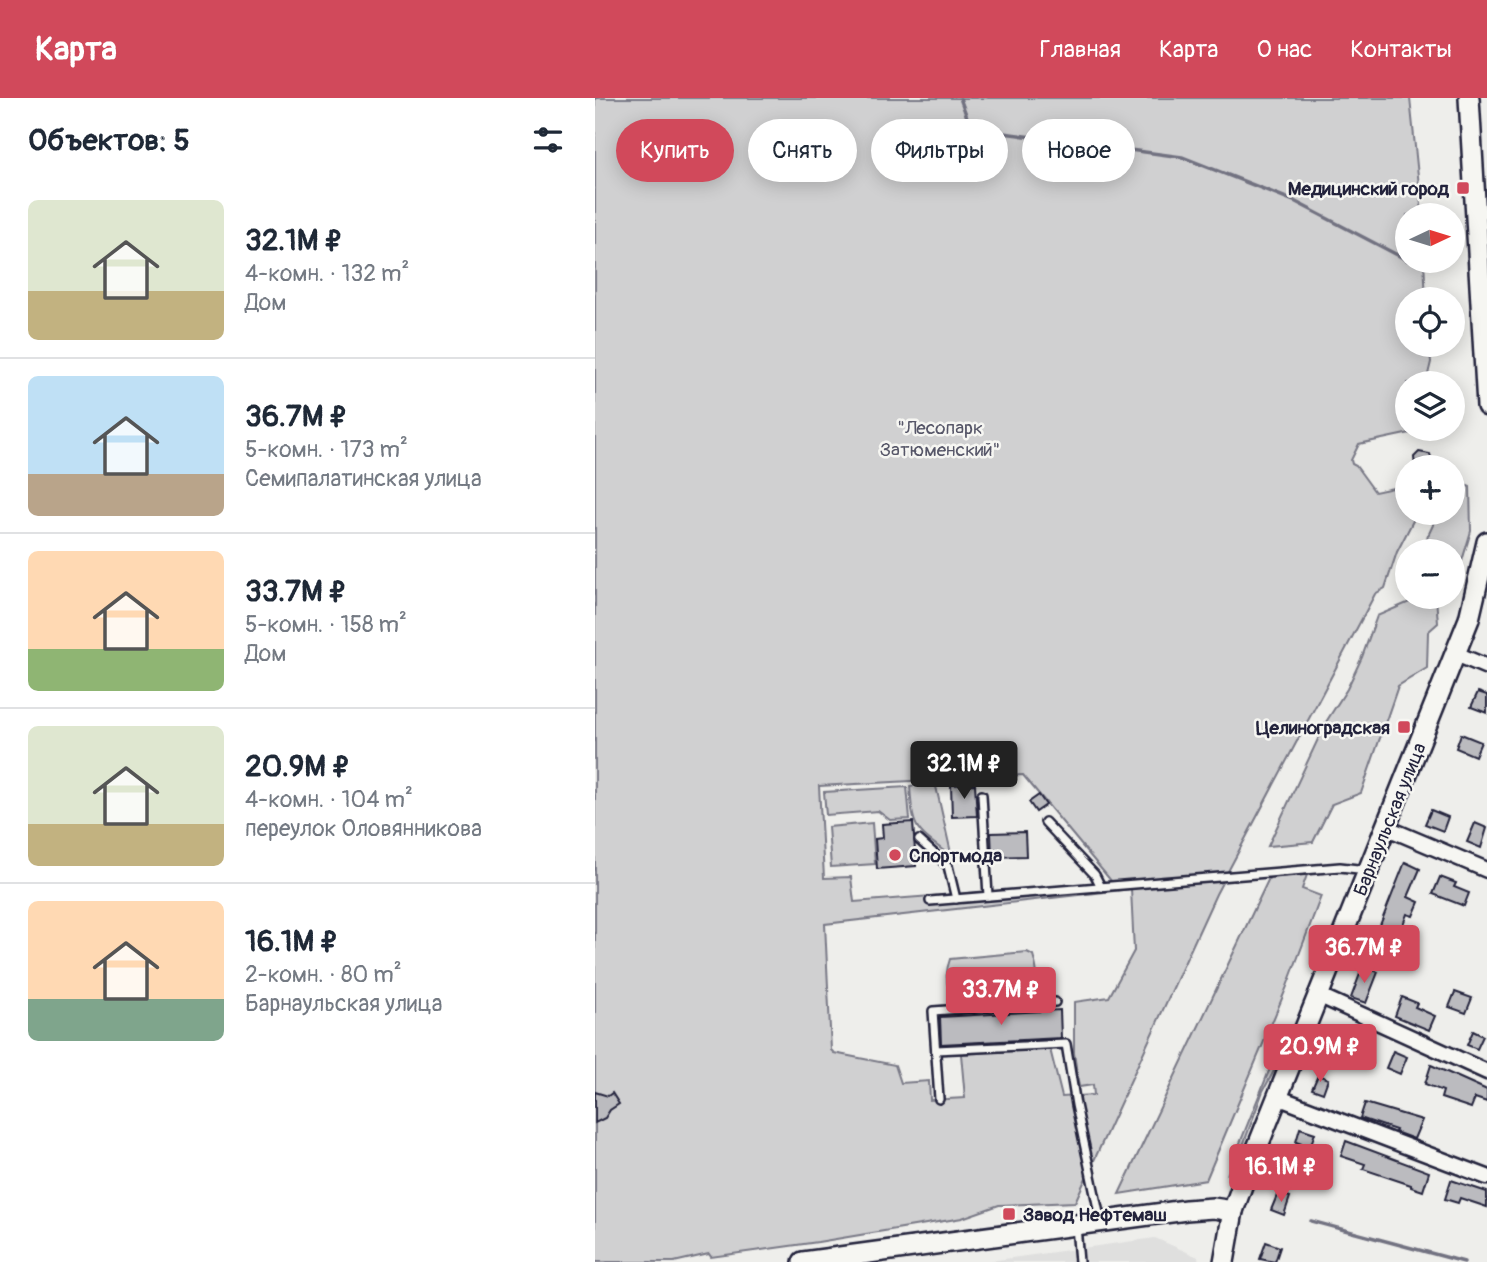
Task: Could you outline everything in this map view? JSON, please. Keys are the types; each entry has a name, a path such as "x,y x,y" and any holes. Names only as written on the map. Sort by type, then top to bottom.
{"street":[{"path":"1469,98 1487,395"},
{"name":"Барнаульская улица","path":"1224,1262 1233,1211 1469,619 1487,542"},
{"path":"1456,653 1487,667"},
{"path":"1385,827 1487,870"},
{"path":"1318,995 1487,1072"},
{"path":"1277,1097 1487,1177"},
{"path":"803,1262 1200,1209 1233,1211"}],"lane":[{"path":"982,795 988,896"},
{"path":"1045,822 1095,875 1101,887"},
{"path":"919,840 948,866 956,899"},
{"path":"930,901 1340,867 1368,871"},
{"path":"939,1099 933,1011 1055,1002"},
{"path":"936,1050 1066,1044 1101,1222"},
{"path":"1076,1225 1079,1262"}],"shaded area":[{"path":"1155,1238 1198,1257 1199,1262 983,1262"}],"green space":[{"name":"\"Лесопарк Затюменский\"","path":"595,98 1410,98 1421,203 1395,203 1395,273 1425,273 1425,287 1395,287 1395,357 1430,357 1431,362 1429,371 1395,371 1395,436 1359,444 1351,460 1375,492 1395,488 1395,525 1411,525 1404,539 1395,539 1395,558 1385,588 1375,594 1216,894 1075,1202 999,1205 962,1218 818,1242 711,1257 709,1254 674,1262 595,1262","holes":["1023,775 1112,882 854,902 851,877 824,878 819,786","1131,889 1134,951 1109,997 1074,1002 1074,1053 1079,1087 1093,1085 1094,1095 1062,1097 1050,1049 961,1054 965,1098 930,1100 929,1081 901,1083 895,1065 834,1053 831,1050 825,924"]},
{"path":"1465,485 1470,487 1471,531 1465,551 1465,539 1426,539 1433,525 1465,525"},
{"path":"1395,608 1437,609 1438,623 1428,632 1427,668 1398,686 1361,793 1332,804 1313,842 1268,846 1326,722 1347,689 1377,616"},
{"path":"935,782 951,853 948,854 921,832 912,811 910,786"},
{"path":"907,787 910,819 890,820 878,811 826,815 824,792"},
{"path":"872,823 875,864 831,867 828,827"},
{"path":"1308,872 1302,889 1321,896 1286,989 1206,1180 1119,1194 1270,876"},
{"path":"1027,952 1033,955 1037,977 1035,988 1029,996 961,1000 953,998 947,979 950,959"},
{"path":"1285,1031 1293,1036 1263,1091 1234,1170 1228,1173"}],"building":[{"path":"1478,692 1487,695 1487,713 1471,707"},
{"path":"1461,734 1481,742 1475,756 1456,748"},
{"path":"975,784 977,816 952,817 951,785"},
{"path":"1039,795 1046,805 1036,812 1029,802"},
{"path":"1431,810 1448,817 1443,831 1425,824"},
{"name":"Спортмода","path":"913,822 916,866 877,869 875,839 883,838 882,824"},
{"path":"1475,823 1487,828 1481,848 1467,842"},
{"path":"1025,832 1026,856 992,857 991,833"},
{"path":"1405,862 1420,869 1408,897 1419,902 1413,916 1407,914 1399,935 1389,932 1381,952 1371,948"},
{"path":"1440,877 1456,883 1454,887 1469,893 1464,906 1433,894"},
{"path":"1363,966 1378,972 1366,1003 1351,998"},
{"path":"1455,992 1472,998 1466,1013 1449,1007"},
{"path":"1402,997 1417,1003 1415,1007 1435,1016 1429,1030 1395,1016"},
{"path":"1060,1010 1061,1038 941,1044 940,1017"},
{"path":"1337,1029 1350,1034 1344,1048 1331,1043"},
{"path":"1473,1031 1483,1036 1477,1049 1467,1045"},
{"path":"1393,1051 1407,1057 1400,1074 1386,1068"},
{"path":"1431,1065 1487,1090 1487,1102 1475,1098 1471,1108 1441,1098 1443,1091 1425,1084"},
{"path":"1318,1075 1328,1079 1323,1093 1312,1089"},
{"path":"595,1092 608,1096 612,1093 619,1104 610,1110 605,1118 595,1123"},
{"path":"1365,1103 1422,1120 1414,1139 1360,1118"},
{"path":"1300,1128 1315,1133 1310,1147 1296,1142"},
{"path":"1346,1141 1429,1172 1423,1191 1363,1169 1365,1164 1341,1156"},
{"path":"1451,1180 1487,1192 1487,1207 1460,1198 1458,1203 1445,1199"},
{"path":"1278,1193 1290,1197 1284,1215 1271,1210"},
{"path":"1266,1242 1280,1247 1275,1262 1260,1259"}],"waterway":[{"path":"960,98 968,120 988,131 1182,157 1294,201 1395,254"},
{"path":"1311,1221 1464,1262"}],"place":[{"name":"Медицинский город","path":"1463,188"},
{"name":"Целиноградская","path":"1404,727"},
{"name":"Спортмода","path":"895,855"},
{"name":"Завод Нефтемаш","path":"1009,1214"}]}
